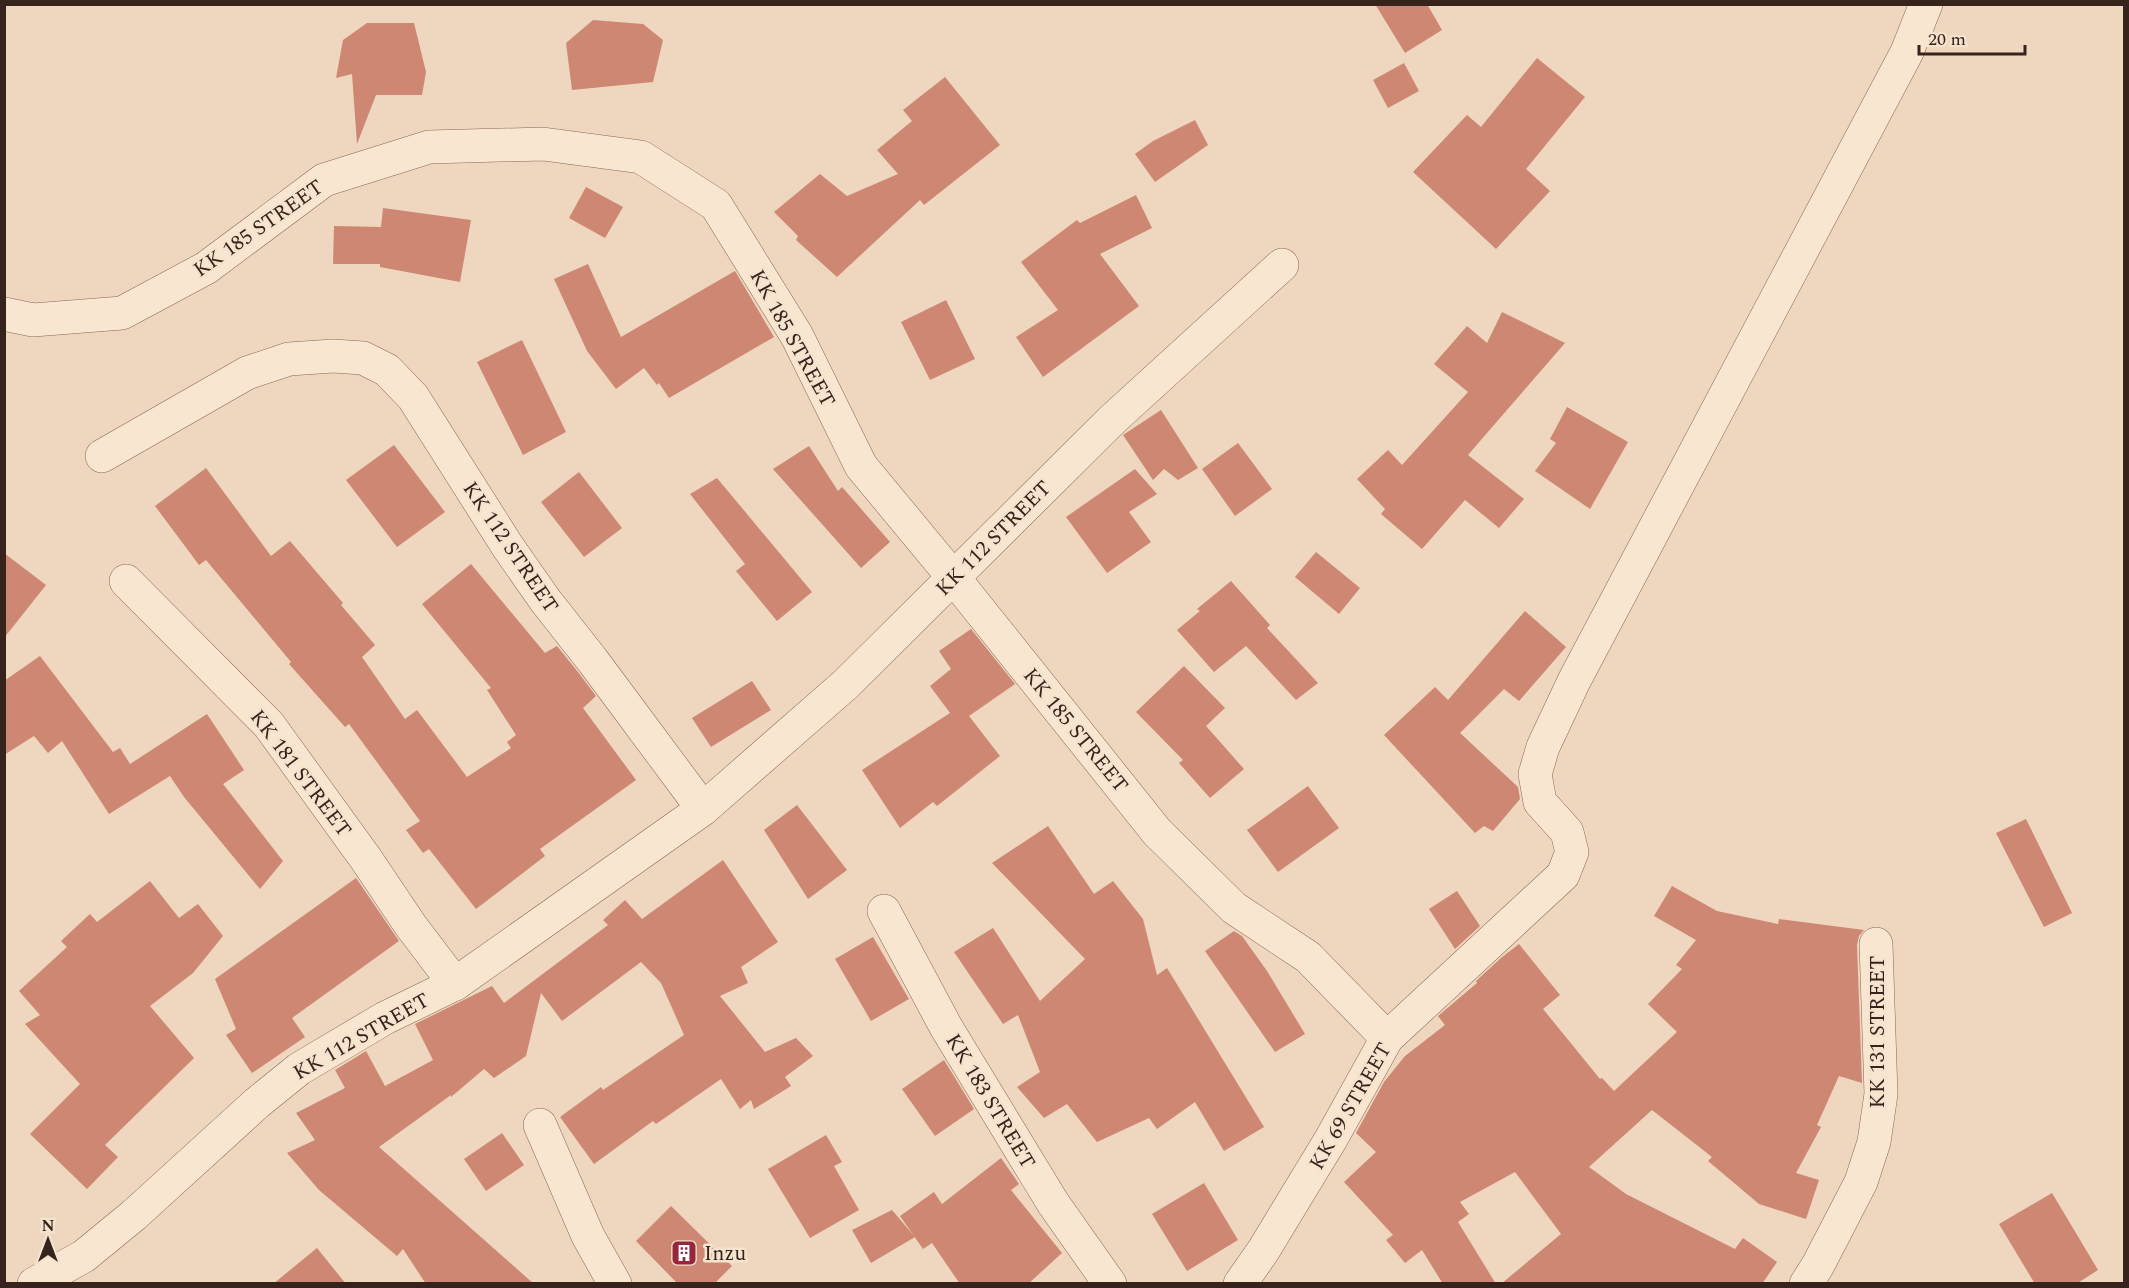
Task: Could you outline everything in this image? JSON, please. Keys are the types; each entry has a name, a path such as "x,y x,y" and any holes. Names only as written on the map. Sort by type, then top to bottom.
{"street":[{"name":"KK 69 STREET","path":"1240,1284 1263,1251 1331,1139 1387,1038 1563,875 1572,852 1567,832 1540,802 1535,774 1543,747 1574,681 1907,52 1926,4"},
{"name":"KK 185 STREET","path":"4,314 33,320 122,313 206,268 324,180 429,147 543,144 642,156 716,205 797,336 861,466 1157,832 1234,908 1308,957 1387,1038"},
{"name":"KK 112 STREET","path":"34,1284 84,1256 134,1215 257,1103 299,1069 385,1018 455,984 703,809 846,684 1113,419 1282,266"},
{"name":"KK 112 STREET","path":"102,456 247,373 289,359 333,356 363,358 387,370 413,397 514,556 703,809"},
{"name":"KK 181 STREET","path":"126,581 269,725 366,859 411,926 455,984"},
{"name":"KK 183 STREET","path":"884,911 958,1047 1053,1203 1110,1284"},
{"name":"KK 131 STREET","path":"1806,1284 1861,1182 1874,1142 1881,1094 1876,944"},
{"path":"540,1125 588,1236 615,1284"}],"building":[{"path":"1375,4 1427,4 1442,30 1405,53"},
{"path":"593,20 643,24 663,40 653,82 572,90 566,43"},
{"path":"367,23 414,23 426,72 422,95 376,95 357,144 352,74 336,78 343,40"},
{"path":"1537,58 1585,97 1526,169 1550,191 1496,249 1413,172 1467,115 1481,127"},
{"path":"1404,63 1419,91 1388,108 1373,80"},
{"path":"945,77 1000,145 924,205 920,200 837,277 796,240 798,236 774,212 820,174 847,196 898,174 877,150 912,121 903,110"},
{"path":"1195,120 1208,145 1155,182 1135,154 1153,141"},
{"path":"586,187 623,207 605,238 569,218"},
{"path":"1136,195 1152,228 1100,254 1139,306 1043,377 1016,337 1058,310 1021,262 1077,220 1080,223"},
{"path":"383,208 471,220 460,282 380,267 380,264 333,264 334,226 381,227"},
{"path":"588,264 621,337 735,271 774,337 669,398 659,383 657,385 644,368 616,389 587,351 554,279"},
{"path":"946,300 975,359 930,380 901,322"},
{"path":"1502,312 1565,343 1468,455 1524,499 1499,528 1465,500 1422,549 1381,514 1385,509 1357,479 1388,450 1402,465 1468,392 1434,364 1467,326 1487,343"},
{"path":"522,340 566,432 523,455 477,362"},
{"path":"1567,407 1628,442 1590,509 1535,471 1556,443 1550,439"},
{"path":"1161,410 1198,468 1178,480 1164,469 1153,480 1123,435"},
{"path":"1238,443 1272,489 1235,516 1202,469"},
{"path":"394,445 445,512 397,547 346,480"},
{"path":"809,446 838,491 842,487 890,542 861,568 773,469"},
{"path":"206,468 271,556 290,541 343,603 341,605 375,645 362,657 405,719 417,710 467,777 511,748 507,742 516,735 487,690 491,688 422,604 471,564 545,653 557,646 578,672 596,696 583,708 636,780 540,849 545,856 476,909 429,849 423,853 406,830 420,821 349,724 345,727 289,664 291,662 206,560 199,565 155,506"},
{"path":"1135,469 1157,494 1129,512 1151,542 1107,573 1066,517"},
{"path":"579,472 622,528 584,557 541,502"},
{"path":"717,478 812,592 777,621 736,571 745,564 690,494"},
{"path":"1316,552 1360,588 1339,614 1295,577"},
{"path":"4,553 46,585 4,638"},
{"path":"1231,581 1270,625 1267,628 1318,683 1296,700 1246,646 1214,672 1177,630 1200,611 1197,609"},
{"path":"1525,611 1566,647 1519,701 1504,689 1460,733 1518,787 1520,799 1493,831 1484,826 1475,833 1384,735 1435,687 1448,700"},
{"path":"971,629 1015,684 969,716 1000,756 937,806 933,802 900,828 862,770 950,713 930,686 951,669 939,651"},
{"path":"40,656 113,752 120,748 130,764 207,714 244,770 223,784 283,861 260,889 184,797 170,776 109,814 62,741 48,753 34,736 4,755 4,681"},
{"path":"1184,666 1225,708 1206,726 1244,769 1210,798 1179,763 1183,760 1136,712"},
{"path":"752,681 771,710 711,747 692,718"},
{"path":"1308,786 1339,828 1278,872 1247,830"},
{"path":"797,805 847,870 808,899 764,830"},
{"path":"2026,819 2072,913 2044,927 1996,833"},
{"path":"1048,826 1094,894 1113,881 1143,919 1157,975 1167,968 1264,1127 1224,1151 1195,1102 1157,1129 1149,1118 1097,1142 1067,1104 1044,1118 1017,1087 1040,1072 1018,1015 1003,1024 954,952 993,928 1040,1001 1085,959 992,863"},
{"path":"723,860 778,942 741,967 748,983 720,996 765,1052 796,1038 813,1056 785,1077 791,1086 754,1109 751,1100 740,1109 721,1079 656,1124 653,1121 594,1164 560,1117 601,1087 603,1090 684,1035 661,983 641,962 562,1021 541,993 526,1056 494,1078 484,1069 451,1097 451,1095 379,1147 534,1284 426,1284 403,1249 397,1256 319,1190 287,1153 315,1140 296,1113 345,1088 335,1070 366,1051 385,1086 433,1060 415,1024 492,986 504,1003 608,925 603,920 625,900 642,919"},
{"path":"356,878 399,941 292,1018 305,1037 252,1073 226,1035 236,1029 215,979"},
{"path":"150,881 179,918 198,904 223,936 193,973 150,1006 194,1058 105,1145 118,1157 87,1189 30,1134 80,1084 25,1024 40,1015 19,991 67,947 61,941 90,914 97,922"},
{"path":"1672,886 1717,911 1778,924 1779,919 1864,930 1859,936 1857,945 1862,1083 1839,1076 1817,1125 1821,1127 1796,1173 1819,1180 1806,1219 1759,1204 1708,1161 1712,1157 1652,1110 1589,1167 1626,1194 1735,1249 1743,1238 1777,1262 1762,1284 1501,1284 1561,1234 1515,1172 1460,1202 1469,1214 1458,1222 1496,1284 1443,1284 1422,1250 1405,1263 1386,1240 1393,1235 1344,1182 1376,1152 1356,1133 1384,1082 1405,1056 1445,1025 1438,1016 1519,944 1560,995 1543,1009 1600,1079 1602,1078 1614,1091 1677,1032 1648,1004 1682,969 1676,965 1696,940 1654,916"},
{"path":"1457,891 1480,926 1455,949 1429,909"},
{"path":"1234,931 1242,936 1267,971 1305,1034 1275,1052 1205,951"},
{"path":"873,937 909,999 871,1021 835,959"},
{"path":"944,1060 974,1109 935,1136 902,1089"},
{"path":"502,1133 524,1165 486,1191 464,1159"},
{"path":"826,1135 842,1162 834,1166 859,1210 810,1238 768,1169"},
{"path":"1001,1158 1019,1184 1011,1190 1062,1253 1028,1284 960,1284 932,1243 923,1249 900,1216 934,1192 942,1204"},
{"path":"1204,1183 1238,1240 1187,1271 1152,1214"},
{"path":"2052,1193 2098,1270 2076,1284 2035,1284 1999,1224"},
{"name":"Inzu","path":"671,1206 732,1266 714,1284 678,1284 636,1241"},
{"path":"892,1210 915,1237 871,1263 852,1230"},
{"path":"317,1248 346,1284 273,1284"}],"place":[{"name":"Inzu","path":"684,1253"}]}
